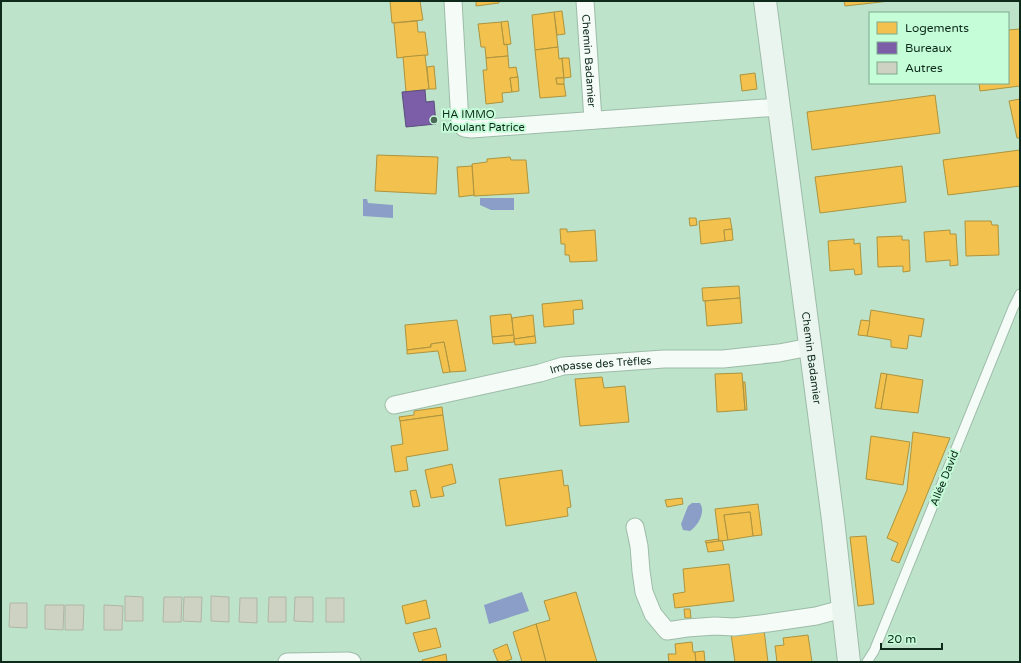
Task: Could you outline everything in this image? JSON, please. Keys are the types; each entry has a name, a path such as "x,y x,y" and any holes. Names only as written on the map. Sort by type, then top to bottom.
{"street":[{"name":"Chemin Badamier","path":"453,1 460,123 464,128 472,129 779,107"},
{"name":"Chemin Badamier","path":"585,1 593,120"},
{"name":"Chemin Badamier","path":"765,1 833,520 849,662"},
{"name":"Impasse des Trèfles","path":"394,404 540,373 563,366 664,358 723,359 779,353 810,347"},
{"path":"635,527 639,546 644,592 653,614 667,631 687,628 715,626 734,627 761,624 816,616 842,609"},
{"path":"287,662 352,662"}],"lane":[{"name":"Allée David","path":"867,662 874,651 1007,322 1020,294"}],"water":[{"path":"480,198 514,198 514,210 491,210 480,205"},
{"path":"363,199 367,199 368,203 393,205 393,218 363,216"},
{"path":"692,503 700,503 702,507 702,514 693,529 690,531 683,530 681,524 688,506"},
{"path":"522,592 529,611 489,624 484,605"}],"building: Logements":[{"path":"390,1 420,1 423,20 392,23"},
{"path":"476,1 499,1 499,3 476,6"},
{"path":"844,1 890,1 845,6"},
{"path":"562,11 565,34 557,35 554,12"},
{"path":"554,12 558,47 535,50 532,15"},
{"path":"417,21 418,32 425,32 428,55 397,58 394,23"},
{"path":"508,21 511,44 504,45 501,22"},
{"path":"501,22 504,45 507,44 508,56 486,58 485,47 481,47 478,24"},
{"path":"1020,29 1020,86 980,91 979,84 1009,84 1009,30"},
{"path":"558,47 559,59 562,58 564,78 556,78 557,84 564,84 566,96 540,98 535,50"},
{"path":"425,55 429,89 406,92 403,57"},
{"path":"508,56 509,68 516,67 518,77 510,78 512,92 502,93 503,102 486,104 483,70 487,70 486,58"},
{"path":"562,58 569,58 571,77 564,78"},
{"path":"434,66 436,89 429,89 427,67"},
{"path":"755,73 757,89 742,91 740,75"},
{"path":"518,77 519,91 512,92 510,78"},
{"path":"556,78 564,78 564,84 557,84"},
{"path":"935,95 940,133 812,150 807,112"},
{"path":"1020,99 1020,138 1017,138 1009,101"},
{"path":"1020,150 1020,186 948,195 943,160"},
{"path":"377,155 438,157 436,194 375,191"},
{"path":"510,157 511,160 526,160 529,193 474,196 472,164 487,162 487,159"},
{"path":"472,166 474,195 459,197 457,167"},
{"path":"902,166 906,202 820,213 815,177"},
{"path":"689,218 696,218 697,225 690,226"},
{"path":"730,218 732,229 724,230 725,241 701,244 699,221"},
{"path":"965,221 991,221 992,225 998,225 999,255 966,256"},
{"path":"560,229 567,229 567,232 595,230 597,261 570,262 569,255 565,255 565,244 561,244"},
{"path":"732,229 733,240 725,241 724,230"},
{"path":"950,230 950,234 956,234 958,265 950,266 950,260 926,262 924,232"},
{"path":"902,236 902,240 909,240 910,271 903,272 903,266 878,267 877,237"},
{"path":"854,239 854,244 860,243 862,274 855,275 854,269 830,271 828,241"},
{"path":"739,286 740,298 703,301 702,288"},
{"path":"740,298 742,323 707,326 705,301"},
{"path":"582,300 583,309 573,310 574,324 544,327 542,304"},
{"path":"871,310 924,319 921,337 909,335 907,349 891,347 891,340 867,336"},
{"path":"511,314 514,335 492,337 490,316"},
{"path":"533,315 535,336 514,339 512,318"},
{"path":"457,320 466,371 450,372 444,342 431,344 431,347 407,350 405,325"},
{"path":"861,320 870,321 867,336 858,335"},
{"path":"514,335 514,342 493,344 492,337"},
{"path":"535,336 536,343 515,345 514,339"},
{"path":"444,342 450,372 443,373 438,351 407,354 407,350 431,347 431,344"},
{"path":"742,373 745,410 717,412 715,374"},
{"path":"881,373 887,374 881,409 875,408"},
{"path":"887,374 923,380 918,413 881,409"},
{"path":"602,377 604,388 625,386 629,422 580,426 575,379"},
{"path":"743,382 745,382 747,410 745,410"},
{"path":"442,407 443,415 400,421 399,417 414,415 414,411"},
{"path":"443,415 448,450 406,457 408,470 395,472 391,446 403,444 400,421"},
{"path":"913,432 950,438 899,563 891,560 898,543 887,538 907,490"},
{"path":"871,436 910,442 903,485 866,479"},
{"path":"452,464 456,483 442,487 444,496 431,498 425,470"},
{"path":"562,470 564,486 568,485 571,507 567,508 568,516 506,526 499,479"},
{"path":"416,490 420,506 413,507 410,491"},
{"path":"682,498 683,504 667,507 665,500"},
{"path":"758,504 762,535 753,536 750,512 724,515 728,540 719,541 715,509"},
{"path":"750,512 753,536 728,540 724,515"},
{"path":"866,536 874,604 858,606 850,537"},
{"path":"718,539 719,541 706,543 705,541"},
{"path":"722,541 724,550 708,552 706,543"},
{"path":"729,564 734,601 675,608 673,594 685,592 683,569"},
{"path":"576,592 597,662 546,662 536,624 550,620 544,601"},
{"path":"426,600 430,618 406,624 402,606"},
{"path":"684,609 690,609 691,618 685,618"},
{"path":"536,624 546,662 522,662 513,632"},
{"path":"436,628 441,647 419,652 413,633"},
{"path":"764,630 768,662 735,662 731,634"},
{"path":"808,635 812,662 777,662 775,646 784,645 783,638"},
{"path":"692,642 696,662 669,662 668,654 676,654 675,644"},
{"path":"507,644 512,659 498,662 493,650"},
{"path":"704,651 705,662 696,662 695,652"},
{"path":"446,654 447,662 423,662 422,660"}],"building: Bureaux":[{"path":"425,90 426,102 434,101 436,124 406,127 402,92"}],"building: Autres":[{"path":"125,596 143,597 143,621 125,621"},
{"path":"211,596 229,597 229,622 211,621"},
{"path":"164,597 182,597 181,622 163,622"},
{"path":"184,597 202,597 201,622 183,621"},
{"path":"269,597 286,597 286,622 268,622"},
{"path":"295,597 313,597 313,622 294,621"},
{"path":"240,598 257,598 257,623 239,622"},
{"path":"326,598 344,598 344,622 326,622"},
{"path":"10,603 27,603 27,628 9,627"},
{"path":"45,605 64,605 63,630 45,629"},
{"path":"65,605 84,605 83,630 65,630"},
{"path":"104,605 123,606 122,630 104,630"}],"place":[{"name":"HA IMMO Moulant Patrice","path":"434,120"}]}
